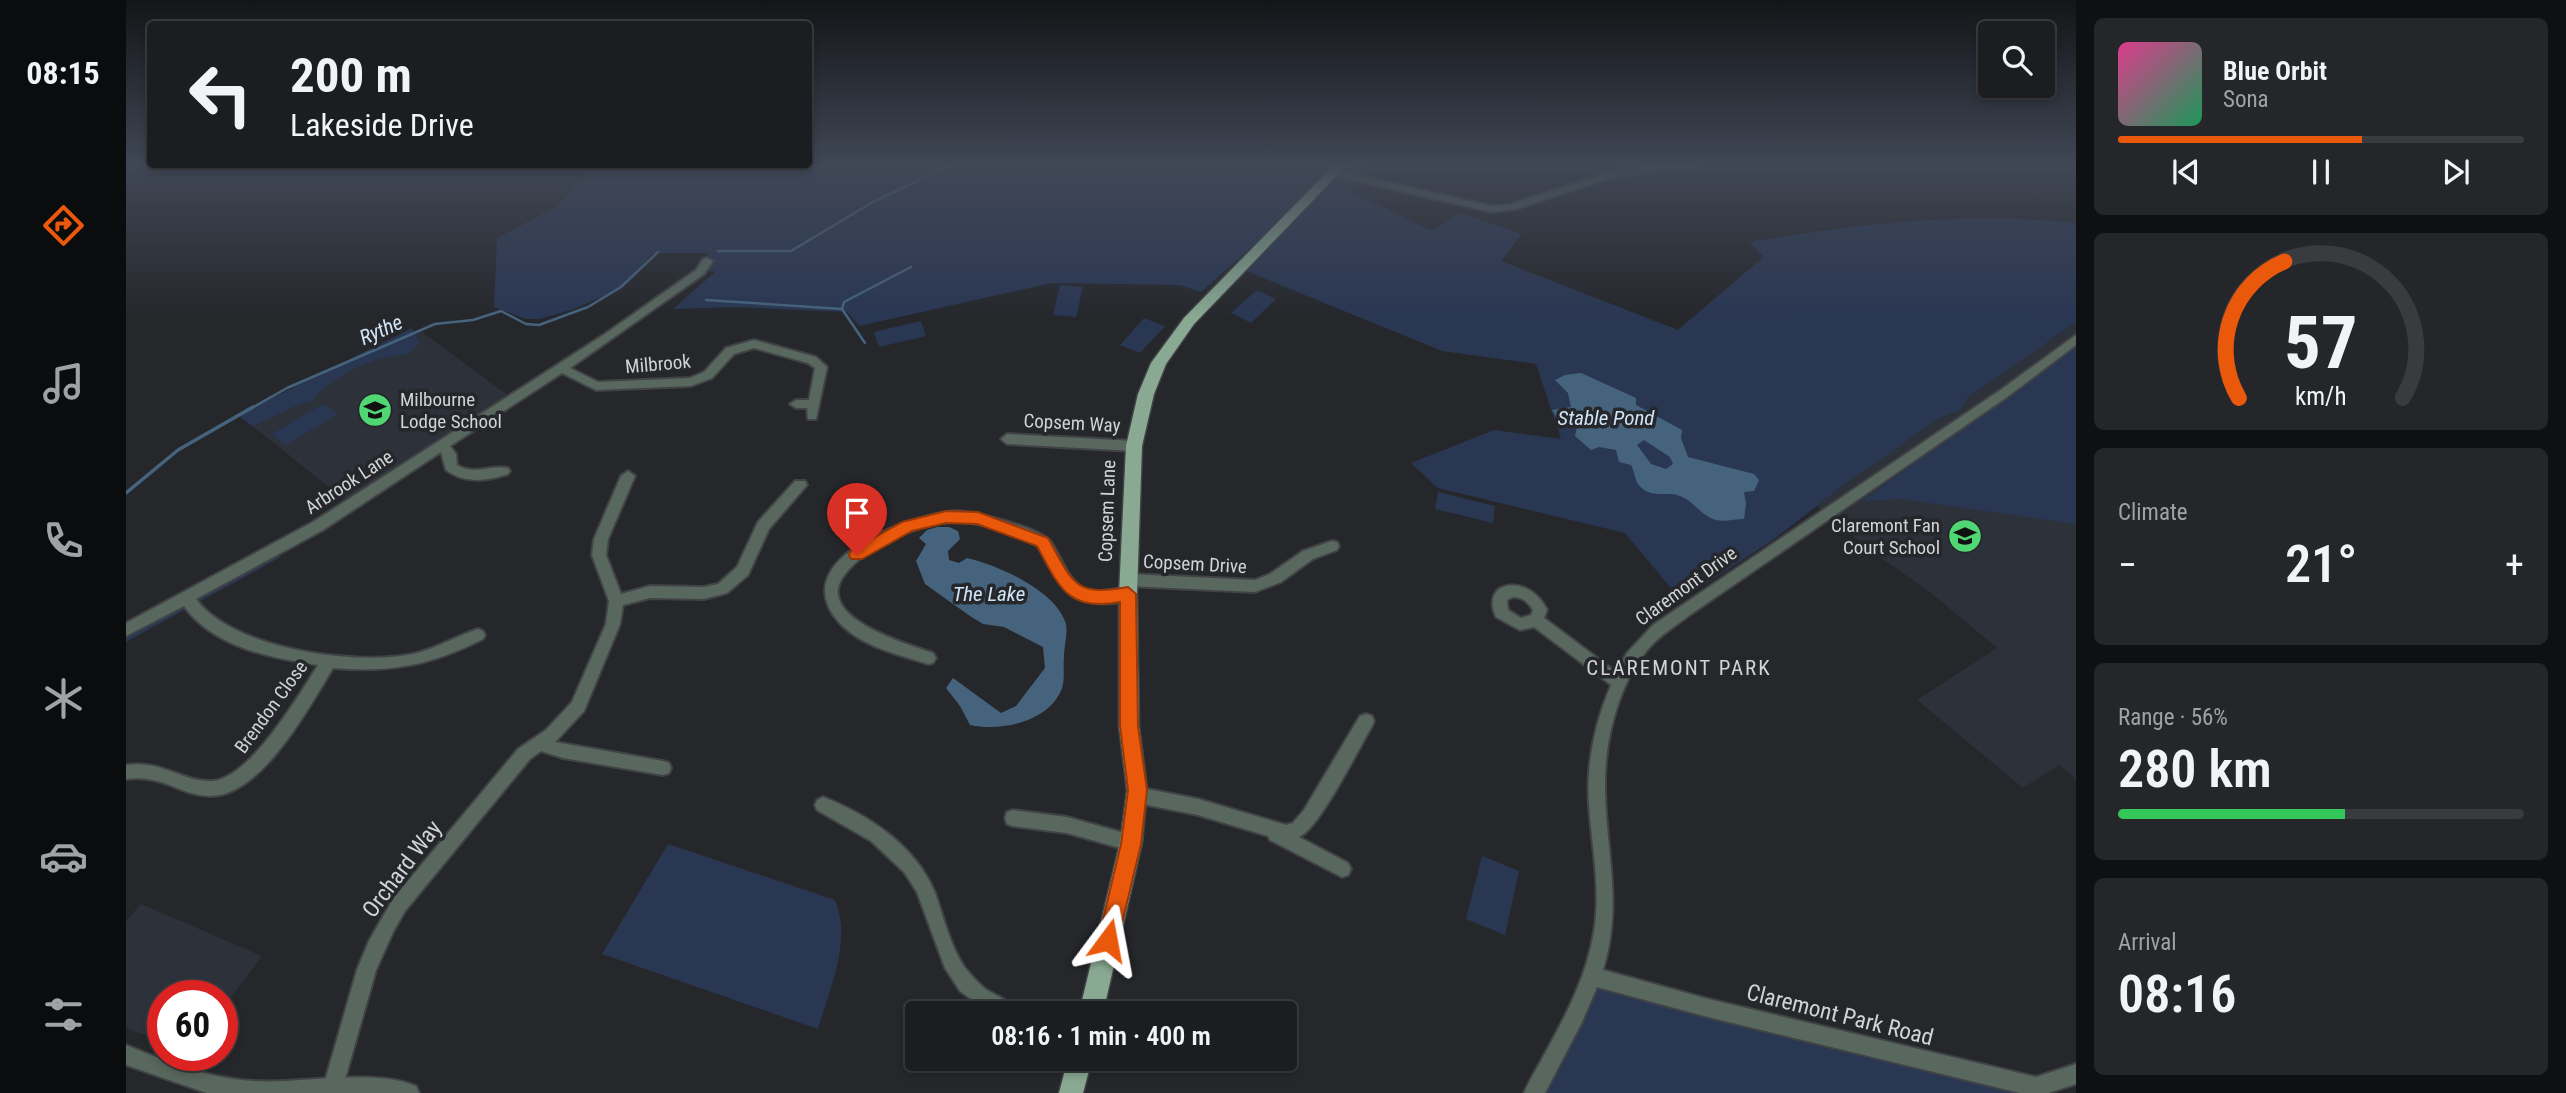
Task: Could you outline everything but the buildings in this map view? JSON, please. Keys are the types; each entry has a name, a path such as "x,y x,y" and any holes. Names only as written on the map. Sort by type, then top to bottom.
{"main road":[{"name":"Copsem Lane","path":"1094,1001 1131,844 1137,795 1129,726 1128,587 1134,446 1146,394 1159,363 1187,324 1292,216"},
{"path":"1071,1093 1077,1071"}],"street":[{"name":"Arbrook Lane","path":"130,622 186,597 318,526 678,289 700,272 707,261"},
{"name":"Claremont Drive","path":"1534,1093 1592,976 1603,928 1605,898 1597,801 1600,756 1624,670 1644,642 1759,559 1993,401 2076,340"},
{"name":"Milbrook","path":"561,368 597,386 691,382 708,374 730,351 744,346 762,345 818,363 820,377 813,410 796,404"},
{"name":"Copsem Way","path":"1007,439 1134,446"},
{"path":"442,444 449,454 450,467 456,472 488,481 503,471"},
{"path":"628,476 601,539 599,555 616,601 650,592 704,593 722,589 743,571 763,526 800,485"},
{"name":"Copsem Drive","path":"928,658 881,641 860,629 841,614 832,601 831,581 845,564 868,546 907,526 946,517 978,518 1043,542 1063,579 1077,594 1101,599 1128,587 1255,586 1271,583 1312,550 1332,546"},
{"path":"186,597 208,622 237,636 284,652 350,665 402,662 452,648 478,635"},
{"name":"Orchard Way","path":"333,1088 363,976 381,931 399,905 524,754 540,744 567,718 586,692 613,624 616,601"},
{"path":"1536,620 1619,683"},
{"name":"Brendon Close","path":"126,772 139,769 209,789 230,785 242,779 264,755 329,661"},
{"path":"1137,795 1198,807 1268,830 1286,833 1298,830 1310,816 1366,721"},
{"path":"540,744 563,751 663,768"},
{"path":"823,804 882,836 897,850 922,883 951,966 983,1001"},
{"path":"1013,818 1067,825 1131,844"},
{"path":"1268,830 1342,869"},
{"name":"Claremont Park Road","path":"1592,976 1707,1008 2036,1087 2076,1074"},
{"path":"126,1055 201,1088 256,1091 379,1087 410,1093"}],"shaded area":[{"path":"539,216 1286,216 1201,292 1180,285 1052,283 859,326 847,312 737,307 673,309 715,272 699,269 709,253 653,253 621,289 571,310 539,319 526,319 494,307 497,238"},
{"path":"1299,216 1401,216 1432,231 1455,216 1469,216 1522,234 1501,261 1678,330 1764,257 1749,242 1912,221 1994,218 2035,220 2076,223 2076,322 1967,398 1960,410 1938,419 1841,487 1773,540 1681,600 1625,533 1438,488 1411,463 1494,430 1561,439 1536,364 1442,351 1244,270"},
{"name":"Claremont Fan Court School","path":"1764,256 2076,305 2076,779 2059,765 2023,788 1917,700 1997,648 1926,589 1878,556 1817,506 1840,487 1645,358"},
{"path":"1060,285 1083,287 1076,317 1053,315"},
{"path":"1257,290 1276,299 1251,323 1231,313"},
{"path":"1144,318 1165,326 1140,353 1120,345"},
{"path":"921,321 926,336 879,347 874,332"},
{"path":"412,328 420,343 407,355 369,362 329,384 313,401 252,426 238,415"},
{"name":"Milbourne Lodge School","path":"422,332 509,396 346,501 244,419"},
{"path":"2076,346 2076,524 1901,499 1862,501"},
{"path":"323,404 338,414 286,445 272,434"},
{"path":"1438,492 1495,506 1493,523 1435,509"},
{"path":"275,555 281,557 126,642 126,623"},
{"path":"668,844 835,900 840,916 840,948 818,1029 602,954"},
{"path":"1482,856 1519,871 1505,935 1466,919"},
{"path":"141,904 262,956 238,988 238,980 147,980 147,1036 126,1028 126,921"},
{"path":"1596,987 2009,1088 2012,1093 1546,1093"}],"water":[{"name":"Stable Pond","path":"1581,373 1636,398 1636,405 1682,430 1681,438 1688,457 1754,474 1759,480 1754,491 1744,492 1744,519 1716,520 1680,496 1647,492 1638,484 1631,465 1619,462 1616,450 1599,447 1591,450 1575,436 1577,427 1559,421 1552,410 1571,407 1568,393 1555,380 1565,375","holes":["1644,440 1670,457 1673,464 1666,469 1651,464 1637,445"]},
{"name":"The Lake","path":"949,527 958,531 960,539 948,551 949,560 959,563 967,558 1009,573 1038,590 1051,600 1060,612 1066,624 1063,685 1056,700 1036,716 1023,722 995,727 970,725 946,688 953,678 1001,713 1016,706 1045,668 1043,647 1004,627 983,624 925,584 916,561 926,544 919,538 927,530"}],"waterway":[{"path":"718,251 791,251 850,216"},
{"name":"Rythe","path":"250,409 287,388 435,324 473,320 501,311 526,324 539,325 588,307 621,287 658,252"},
{"path":"842,309 844,302 911,267"},
{"path":"706,300 842,309"},
{"path":"842,309 865,343"},
{"name":"Rythe","path":"126,493 178,450 253,407"}],"place":[{"name":"Milbourne Lodge School","path":"375,410"},
{"name":"Claremont Fan Court School","path":"1965,536"}],"district":[{"name":"CLAREMONT PARK","path":"1679,668"}],"route":[{"path":"857,555 868,546 907,526 946,517 978,518 1043,542 1055,559 1063,579 1077,594 1101,599 1128,594 1129,726 1138,790 1131,844 1108,940"}]}
